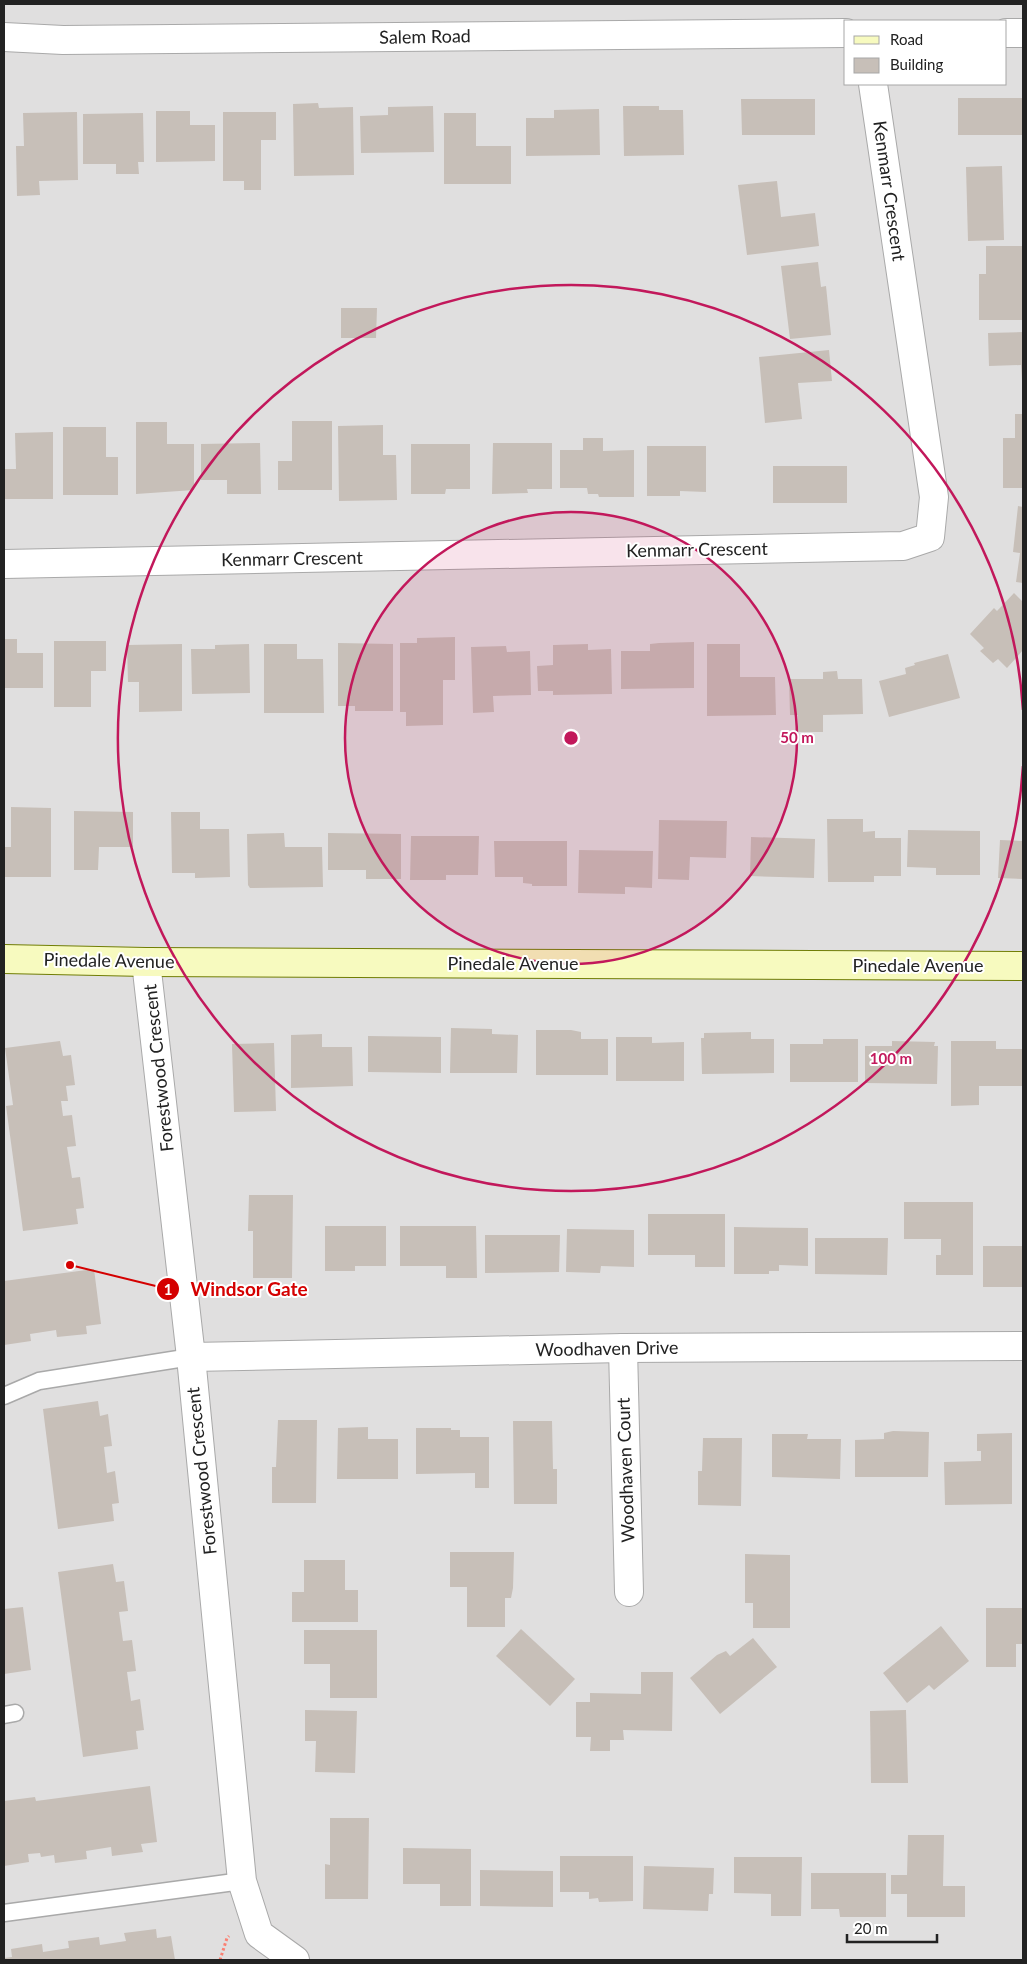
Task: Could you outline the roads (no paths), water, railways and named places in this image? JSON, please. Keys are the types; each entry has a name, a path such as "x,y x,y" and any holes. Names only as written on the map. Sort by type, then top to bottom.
{"street":[{"name":"Salem Road","path":"4,37 64,40 844,33"},
{"path":"1007,33 1023,33"},
{"name":"Kenmarr Crescent","path":"4,564 903,546 930,537 934,497 873,85"},
{"name":"Pinedale Avenue","path":"4,959 146,962 1023,966"},
{"name":"Forestwood Crescent","path":"146,962 190,1357 242,1881 259,1934 295,1960"},
{"name":"Woodhaven Drive","path":"190,1357 622,1348 1023,1346"},
{"name":"Woodhaven Court","path":"622,1348 630,1592"}],"lane":[{"path":"4,1396 39,1380 190,1357"},
{"path":"4,1914 242,1881"}],"place":[{"name":"Windsor Gate","path":"70,1265"}]}
